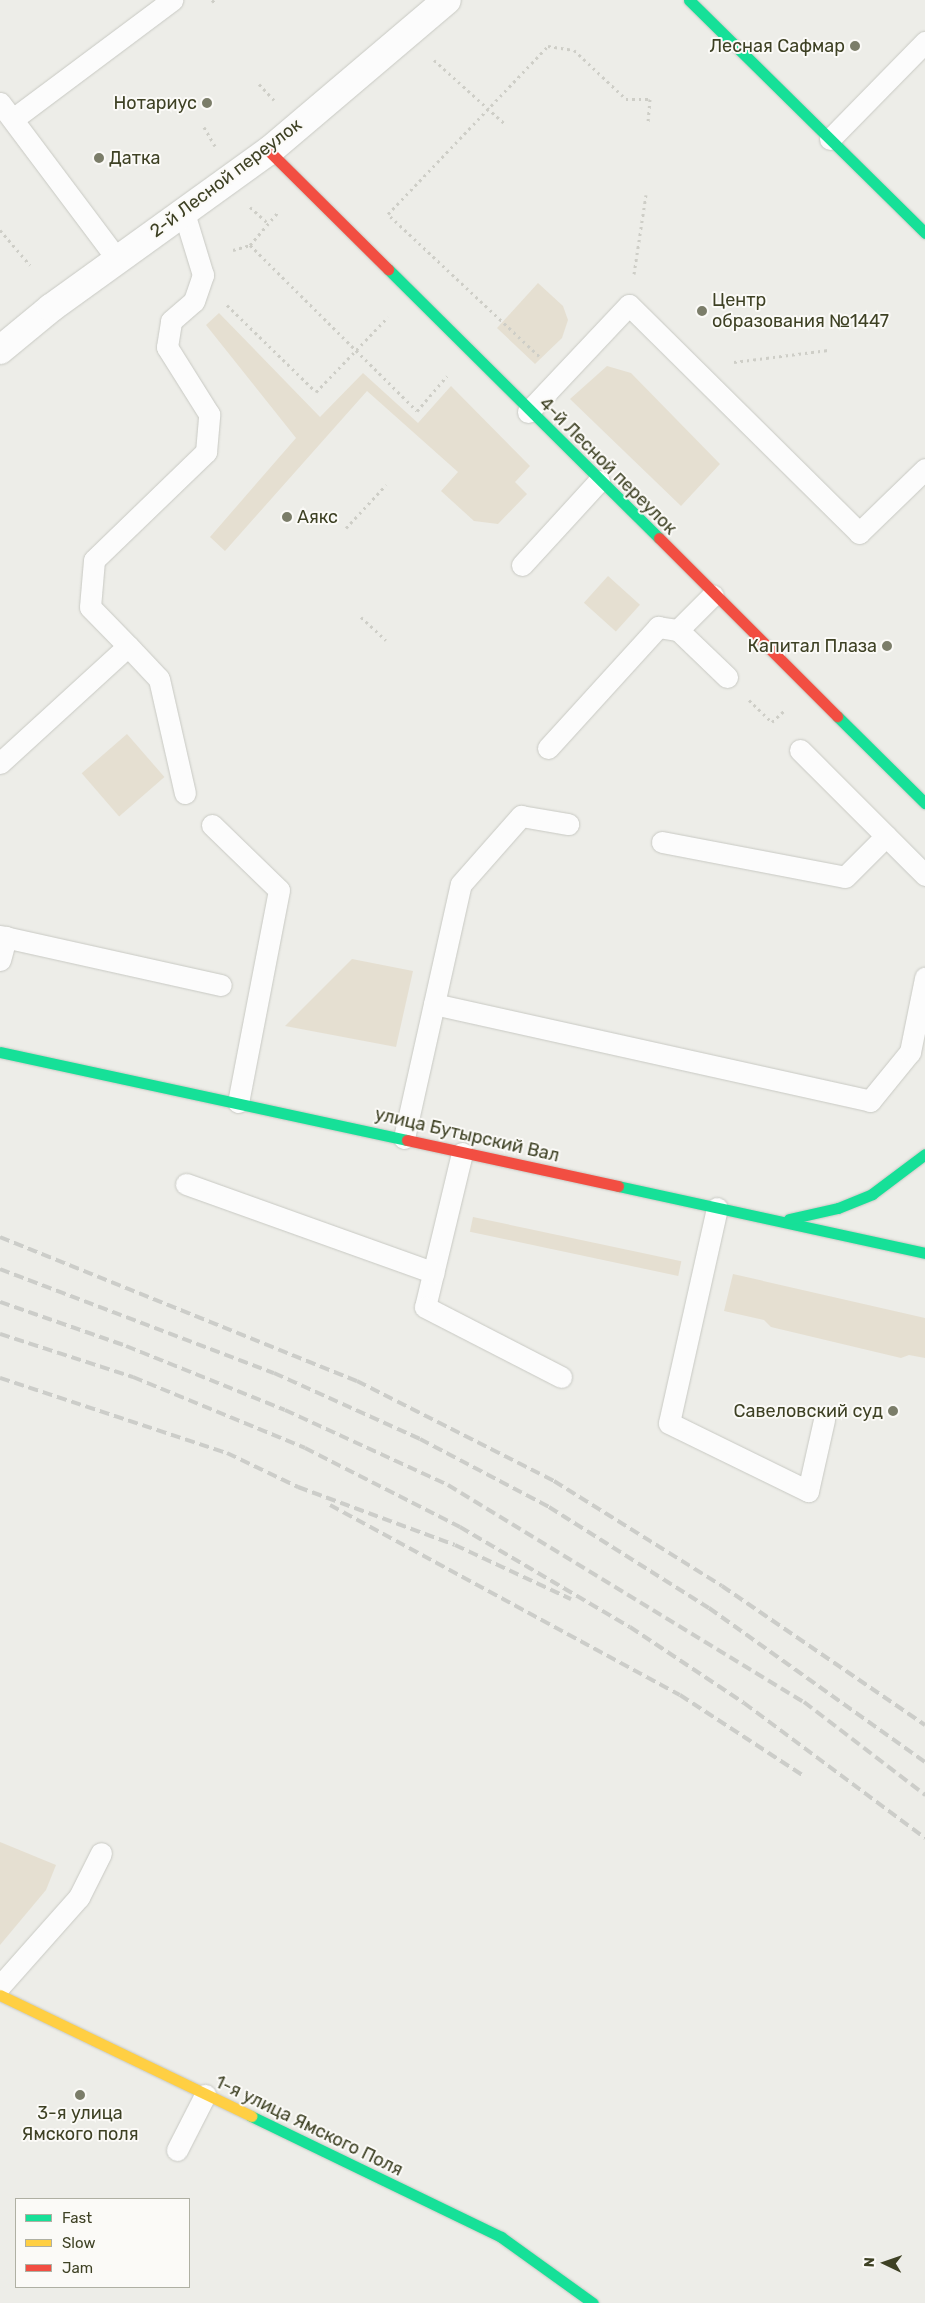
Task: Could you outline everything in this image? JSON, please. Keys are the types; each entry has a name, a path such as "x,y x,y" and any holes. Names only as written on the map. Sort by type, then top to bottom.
{"street":[{"name":"2-й Лесной переулок","path":"0,350 117,259 268,151 447,0"},
{"path":"689,0 925,233"},
{"name":"4-й Лесной переулок","path":"268,151 528,412 925,803"},
{"name":"улица Бутырский Вал","path":"0,1052 404,1138 462,1153 925,1253"},
{"path":"779,1220 838,1208 872,1194 925,1154"},
{"name":"1-я улица Ямского Поля","path":"0,1995 501,2237 594,2303"}],"lane":[{"path":"117,259 6,111 172,0"},
{"path":"830,139 925,42"},
{"path":"184,212 203,275 194,302 171,321 167,347 209,414 206,452 94,560 90,607 159,679 185,793"},
{"path":"528,412 629,305 859,532 925,470"},
{"path":"522,565 599,481"},
{"path":"678,630 713,595"},
{"path":"548,748 658,627 678,630 727,678"},
{"path":"0,762 128,646"},
{"path":"800,750 925,874"},
{"path":"404,1138 461,884 521,816 568,824"},
{"path":"212,825 279,890 238,1102"},
{"path":"662,842 845,877 886,836"},
{"path":"0,960 3,936 221,985"},
{"path":"434,1004 870,1101 910,1052 925,978"},
{"path":"462,1153 425,1307 561,1377"},
{"path":"186,1184 434,1273"},
{"path":"717,1208 669,1423 808,1491 824,1420"},
{"path":"0,1986 79,1897 100,1853"},
{"path":"177,2150 205,2095"}],"path":[{"path":"561,376 388,214 548,46 574,50 626,99 650,99 648,124"},
{"path":"434,60 504,123"},
{"path":"259,84 278,105"},
{"path":"204,127 218,152"},
{"path":"629,305 646,195"},
{"path":"248,203 268,224"},
{"path":"233,250 250,245 283,206"},
{"path":"0,230 30,265"},
{"path":"250,245 417,411 449,375"},
{"path":"223,300 316,392 388,317"},
{"path":"692,367 828,350"},
{"path":"346,528 386,485"},
{"path":"362,617 386,640"},
{"path":"772,722 788,708"}],"shaded area":[{"path":"538,283 563,306 568,320 562,338 535,364 497,328"},
{"path":"219,313 320,417 363,373 418,423 451,386 530,466 515,482 527,494 498,524 474,521 441,491 458,472 367,391 225,551 210,537 296,438 206,325"},
{"path":"607,366 631,373 720,464 681,506 570,399"},
{"path":"608,576 640,605 616,632 584,603"},
{"path":"127,734 164,777 119,816 82,773"},
{"path":"352,959 413,971 396,1047 285,1026"},
{"path":"473,1217 681,1261 678,1276 470,1232"},
{"path":"733,1274 925,1318 925,1358 909,1355 901,1358 771,1327 764,1320 724,1311"},
{"path":"0,1842 56,1865 46,1890 0,1945"}],"railway":[{"path":"0,1237 357,1381 554,1481 722,1586 925,1725"},
{"path":"0,1269 274,1373 420,1439 549,1507 709,1608 925,1762"},
{"path":"0,1302 126,1346 285,1410 448,1485 804,1702 925,1795"},
{"path":"0,1334 133,1377 305,1448 460,1527 630,1627 744,1703 925,1838"},
{"path":"0,1378 227,1453 298,1487 455,1545 571,1599"},
{"path":"330,1505 680,1695 804,1776"}],"traffic: fast":[{"path":"689,0 925,233"},
{"path":"388,269 659,538"},
{"path":"837,716 925,803"},
{"path":"0,1052 407,1140"},
{"path":"789,1219 838,1208 872,1194 925,1154"},
{"path":"618,1186 925,1253"},
{"path":"251,2116 501,2237 593,2303"}],"traffic: slow":[{"path":"0,1995 251,2116"}],"traffic: jam":[{"path":"269,151 388,269"},
{"path":"659,538 837,716"},
{"path":"407,1140 618,1186"}],"place":[{"name":"Лесная Сафмар","path":"855,46"},
{"name":"Нотариус","path":"207,103"},
{"name":"Датка","path":"99,158"},
{"name":"Центр образования №1447","path":"702,311"},
{"name":"Аякс","path":"287,517"},
{"name":"Капитал Плаза","path":"887,646"},
{"name":"Савеловский cуд","path":"893,1411"},
{"name":"3-я улица Ямского поля","path":"80,2095"}]}
